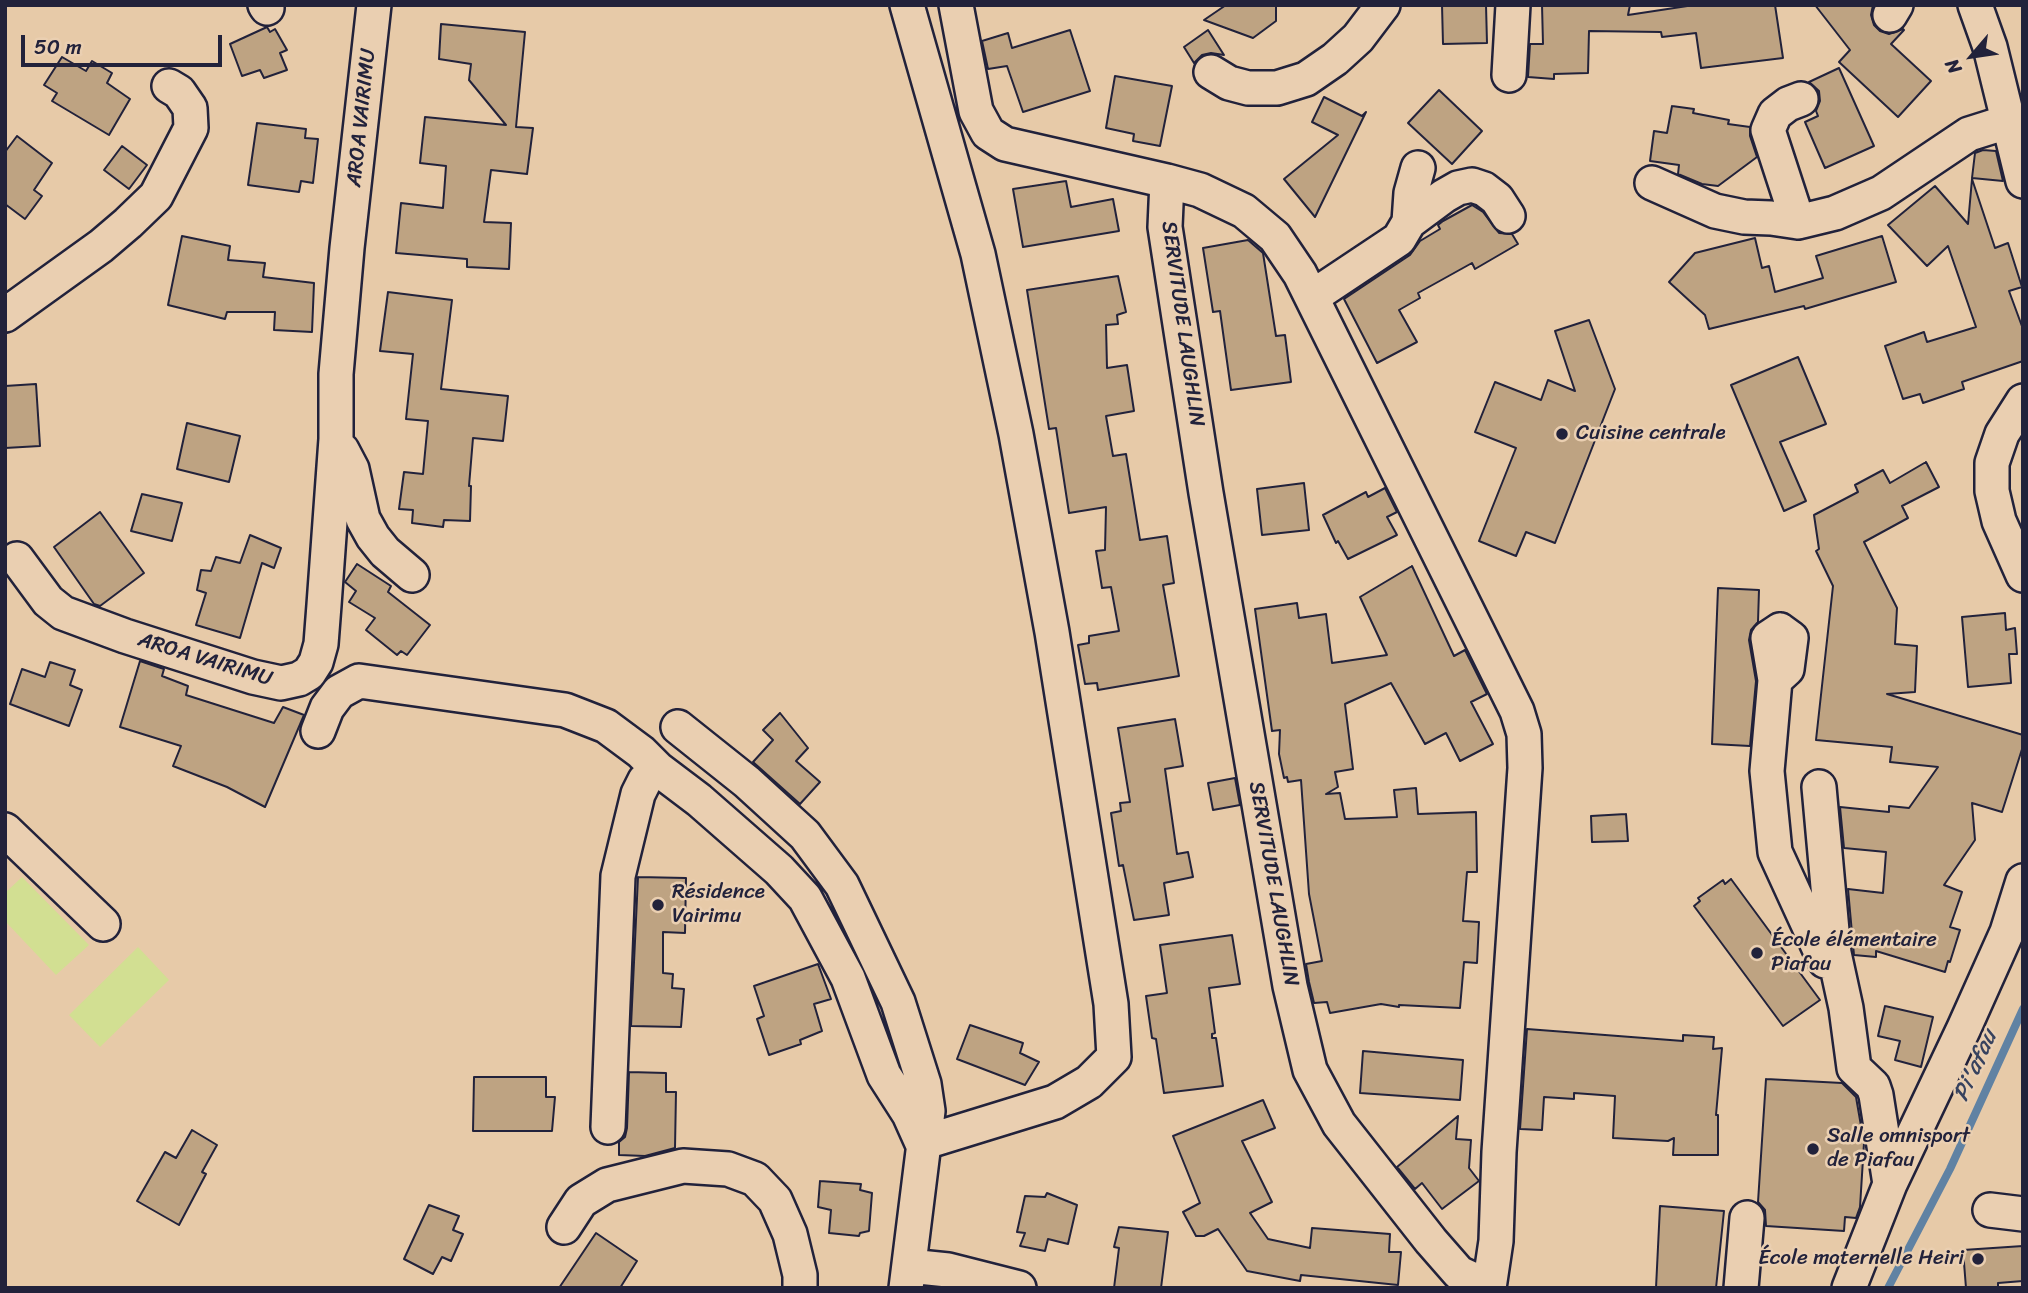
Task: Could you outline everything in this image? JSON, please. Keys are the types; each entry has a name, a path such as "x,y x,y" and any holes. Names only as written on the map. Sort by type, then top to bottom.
{"street":[{"name":"AROA VAIRIMU","path":"17,559 48,601 70,616 253,677 281,683 299,679 309,673 316,662 320,644 335,439 336,374 374,5"},
{"path":"907,5 978,254 1016,434 1052,632 1111,1004 1114,1057 1088,1082 1055,1102 922,1143"},
{"path":"956,5 976,111 988,133 1005,144 1167,181"},
{"path":"1211,72 1229,83 1248,88 1277,88 1306,79 1335,60 1358,38 1383,5"},
{"path":"1509,75 1513,5"},
{"path":"1975,5 1990,47 2017,147"},
{"path":"5,315 101,246 156,195 191,128 190,108 179,92 170,86"},
{"path":"1798,222 1768,130 1774,114 1801,99"},
{"path":"1653,183 1715,211 1744,217 1798,222 1835,213 1881,193 1969,134 2017,147"},
{"path":"1409,222 1411,193 1418,168"},
{"name":"SERVITUDE LAUGHLIN","path":"1167,181 1200,190 1244,211 1275,237 1312,297 1517,711 1524,734 1525,768 1499,1152 1496,1241 1489,1287 1459,1273 1431,1241 1339,1124 1310,1070 1288,973 1184,356 1165,226 1167,181"},
{"path":"1312,297 1399,239 1409,222 1444,195 1458,188 1472,185 1484,189 1497,199 1508,216"},
{"path":"2023,401 2002,434 1992,463 1992,491 1999,521 2023,575"},
{"path":"335,439 352,469 357,500 373,537 385,552 412,575"},
{"path":"1775,680 1767,771 1775,852 1846,1008"},
{"path":"318,731 327,708 339,692 359,681 565,710 606,726 699,800 779,870 806,898 848,978 884,1075 909,1114 922,1143"},
{"path":"678,727 747,782 805,835 842,885 898,1002 924,1084 928,1111 907,1277 948,1270 1019,1288"},
{"path":"608,1127 618,876 638,794 645,780 658,769"},
{"path":"1819,787 1833,953 1846,1008 1854,1068 1873,1086 1876,1095 1890,1184"},
{"path":"5,830 103,924"},
{"path":"1849,1288 1890,1184 2007,932 2023,881"},
{"path":"564,1227 582,1201 607,1185 683,1166 728,1169 755,1179 775,1200 790,1234 800,1275 800,1288"},
{"path":"1990,1210 2023,1214"},
{"path":"1741,1288 1747,1218"}],"green space":[{"path":"22,877 89,945 56,975 5,921 5,893"},
{"path":"138,947 169,980 100,1047 69,1015"}],"building":[{"path":"1226,5 1276,5 1276,21 1253,38 1204,20"},
{"path":"1442,5 1486,5 1487,43 1443,44"},
{"path":"1542,5 1630,5 1628,15 1694,5 1775,5 1783,58 1701,68 1696,33 1662,37 1661,32 1589,31 1588,73 1554,74 1554,79 1528,77 1530,44 1543,44"},
{"path":"1815,5 1873,5 1871,15 1874,25 1880,31 1889,34 1904,30 1891,44 1931,81 1898,117 1839,62 1850,50"},
{"path":"441,24 525,32 516,127 533,128 527,174 491,170 484,222 511,223 509,269 467,267 467,259 396,253 401,203 443,208 446,166 420,163 425,117 506,125 469,80 471,64 439,59"},
{"path":"267,27 270,32 275,29 287,50 280,53 287,70 264,78 260,70 242,76 230,44"},
{"path":"1070,30 1090,91 1023,112 1007,66 988,69 982,41 1008,33 1012,48"},
{"path":"1208,30 1224,55 1202,55 1194,63 1184,47"},
{"path":"62,57 86,71 92,61 112,73 107,83 130,99 109,135 52,101 57,93 44,85"},
{"path":"1839,68 1874,146 1825,168 1805,122 1818,116 1816,111 1820,101 1819,91 1809,82"},
{"path":"1115,76 1172,86 1160,146 1133,141 1134,134 1106,128"},
{"path":"1439,90 1482,131 1452,164 1408,123"},
{"path":"1324,97 1362,116 1366,112 1315,217 1284,179 1338,135 1312,122"},
{"path":"1672,106 1694,109 1693,113 1729,120 1728,124 1750,127 1757,157 1718,186 1702,184 1678,174 1679,165 1650,161 1654,131 1667,133"},
{"path":"257,123 306,129 305,138 318,139 313,183 301,181 299,192 248,185"},
{"path":"17,136 52,163 34,190 42,196 25,219 5,204 5,152"},
{"path":"122,146 147,165 129,189 104,170"},
{"path":"1983,150 1996,151 2003,181 1972,178 1975,153"},
{"path":"1972,179 1995,248 2008,243 2022,287 2009,291 2023,329 2023,361 1962,382 1964,389 1923,403 1920,394 1903,399 1885,346 1924,332 1927,342 1976,327 1948,246 1927,266 1888,225 1935,186 1968,224"},
{"path":"1066,181 1071,207 1113,199 1119,231 1023,247 1013,189"},
{"path":"1472,205 1483,212 1499,233 1512,234 1518,244 1475,269 1472,263 1418,293 1420,298 1399,310 1417,342 1377,363 1344,299 1410,255 1420,241 1440,229 1438,225 1443,221"},
{"path":"182,236 230,246 228,260 265,263 263,277 314,283 312,332 274,330 275,312 227,312 225,319 168,305"},
{"path":"1882,236 1896,282 1805,309 1804,306 1709,329 1705,315 1669,282 1695,253 1755,238 1762,268 1769,266 1775,292 1823,278 1816,256"},
{"path":"1248,240 1263,253 1276,336 1285,335 1291,382 1231,390 1220,311 1213,312 1203,248"},
{"path":"1118,276 1126,312 1117,315 1118,324 1106,325 1107,368 1127,365 1134,411 1106,416 1113,456 1126,454 1140,540 1167,536 1174,583 1163,585 1179,676 1098,690 1097,683 1085,684 1078,645 1089,643 1089,636 1119,631 1111,587 1102,588 1096,551 1105,550 1106,507 1069,513 1056,428 1049,429 1027,290"},
{"path":"388,292 452,300 441,389 508,396 503,441 473,438 469,486 470,521 444,520 443,527 412,523 413,510 399,509 404,472 423,474 428,421 406,419 413,354 380,351"},
{"name":"Cuisine centrale","path":"1589,320 1615,389 1555,543 1526,532 1516,556 1479,541 1516,448 1475,432 1495,382 1541,400 1548,380 1575,391 1555,331"},
{"path":"1798,357 1826,424 1780,442 1806,501 1784,511 1731,385"},
{"path":"36,384 40,446 5,448 5,386"},
{"path":"187,423 240,436 229,482 177,469"},
{"path":"1926,462 1939,487 1902,506 1908,518 1864,542 1897,608 1895,644 1917,646 1915,692 1887,694 2023,735 2023,746 2002,812 1972,803 1975,840 1944,885 1962,892 1950,927 1960,930 1945,972 1876,951 1876,957 1854,955 1848,889 1883,893 1886,852 1844,848 1840,807 1889,812 1889,806 1909,808 1938,767 1890,762 1892,747 1816,740 1833,586 1816,551 1819,549 1814,515 1858,492 1855,485 1883,470 1890,483"},
{"path":"1304,483 1309,530 1262,535 1257,489"},
{"path":"1385,488 1397,512 1387,517 1397,535 1348,559 1338,541 1336,543 1323,515 1366,492 1368,497"},
{"path":"142,494 182,503 172,541 131,531"},
{"path":"100,512 144,573 100,606 94,604 54,547"},
{"path":"250,535 281,548 274,568 262,563 240,638 196,625 206,593 197,590 201,570 211,571 216,557 240,563"},
{"path":"357,564 391,586 388,592 430,625 407,655 401,651 397,655 366,630 375,618 349,602 356,591 345,582"},
{"path":"1412,566 1454,656 1465,650 1487,694 1471,702 1493,744 1460,761 1446,733 1425,744 1391,683 1345,704 1353,769 1335,772 1338,787 1326,794 1340,793 1345,819 1397,817 1394,790 1416,788 1418,814 1476,812 1477,872 1467,872 1463,921 1479,922 1477,963 1464,962 1460,1008 1381,1004 1330,1013 1327,1002 1314,1003 1309,982 1306,964 1322,961 1309,894 1301,780 1288,782 1287,777 1284,778 1279,754 1280,730 1272,731 1255,609 1297,603 1299,618 1326,614 1332,663 1387,655 1360,597"},
{"path":"1718,588 1759,590 1758,622 1751,630 1749,640 1756,681 1750,746 1712,744"},
{"path":"2005,613 2006,630 2015,628 2017,654 2009,654 2011,683 1968,687 1962,617"},
{"path":"140,661 164,669 162,676 188,686 186,695 274,723 283,707 304,715 265,807 227,787 173,766 181,746 120,727"},
{"path":"50,662 75,670 70,685 82,690 69,726 10,704 22,669 45,677"},
{"path":"780,713 808,748 796,761 820,782 800,804 753,762 773,740 763,730"},
{"path":"1175,719 1183,766 1165,769 1177,854 1188,852 1193,877 1164,883 1169,915 1134,920 1123,865 1119,866 1111,813 1121,811 1120,803 1130,802 1118,728"},
{"path":"1235,778 1240,805 1213,810 1208,783"},
{"path":"1626,814 1628,841 1592,842 1591,816"},
{"path":"638,877 686,878 685,933 663,932 663,973 673,974 672,988 684,989 681,1027 631,1026"},
{"name":"École élémentaire Piafau","path":"1731,879 1820,1000 1783,1026 1694,906 1700,901 1698,898 1723,880 1725,884"},
{"path":"1232,935 1240,984 1209,988 1215,1033 1212,1038 1216,1038 1223,1086 1164,1093 1146,996 1167,993 1160,945"},
{"path":"818,964 831,999 814,1004 822,1031 800,1040 801,1044 769,1055 757,1019 764,1016 754,986"},
{"path":"1885,1006 1933,1017 1921,1067 1895,1060 1900,1041 1878,1036"},
{"path":"970,1025 1023,1043 1020,1053 1039,1062 1025,1085 957,1059"},
{"path":"1527,1029 1683,1041 1683,1035 1714,1037 1713,1049 1722,1048 1716,1115 1718,1155 1673,1155 1674,1138 1668,1141 1613,1138 1615,1096 1574,1093 1574,1099 1544,1097 1542,1130 1520,1129"},
{"path":"1363,1051 1463,1060 1460,1100 1360,1093"},
{"path":"629,1072 666,1073 666,1092 676,1092 675,1148 645,1156 619,1155 619,1142 625,1137 627,1128"},
{"path":"474,1077 546,1077 546,1097 555,1097 552,1131 473,1131"},
{"name":"Salle omnisport de Piafau","path":"1766,1079 1842,1083 1856,1097 1864,1143 1860,1207 1856,1218 1845,1217 1844,1231 1766,1226 1765,1210 1758,1202"},
{"path":"1263,1100 1275,1128 1242,1141 1272,1202 1250,1213 1268,1239 1310,1248 1312,1228 1390,1234 1389,1252 1401,1252 1398,1285 1301,1275 1300,1281 1247,1271 1218,1229 1204,1236 1196,1236 1183,1212 1200,1203 1173,1136"},
{"path":"1458,1116 1456,1139 1471,1140 1469,1168 1479,1181 1442,1209 1422,1183 1415,1189 1397,1167"},
{"path":"192,1130 217,1145 202,1172 206,1174 179,1225 137,1201 165,1152 176,1158"},
{"path":"820,1181 861,1184 860,1190 872,1193 869,1231 860,1233 859,1236 829,1233 831,1210 818,1207"},
{"path":"1047,1193 1077,1205 1068,1244 1048,1239 1045,1251 1020,1246 1025,1233 1017,1232 1025,1196 1045,1197"},
{"path":"429,1205 459,1216 453,1230 463,1234 451,1261 442,1257 433,1274 404,1259"},
{"path":"1660,1206 1724,1211 1716,1288 1656,1288"},
{"path":"1119,1227 1168,1232 1161,1288 1114,1288 1119,1248 1114,1247"},
{"path":"596,1233 637,1261 620,1288 559,1288"},
{"name":"École maternelle Heiri","path":"2023,1246 2023,1281 1998,1283 1998,1288 1966,1288 1963,1250"}],"waterway":[{"name":"Pi'afau","path":"1888,1288 1950,1169 2023,1009"}],"place":[{"name":"Cuisine centrale","path":"1562,434"},
{"name":"Résidence Vairimu","path":"658,905"},
{"name":"École élémentaire Piafau","path":"1757,953"},
{"name":"Salle omnisport de Piafau","path":"1813,1149"},
{"name":"École maternelle Heiri","path":"1978,1259"}]}
